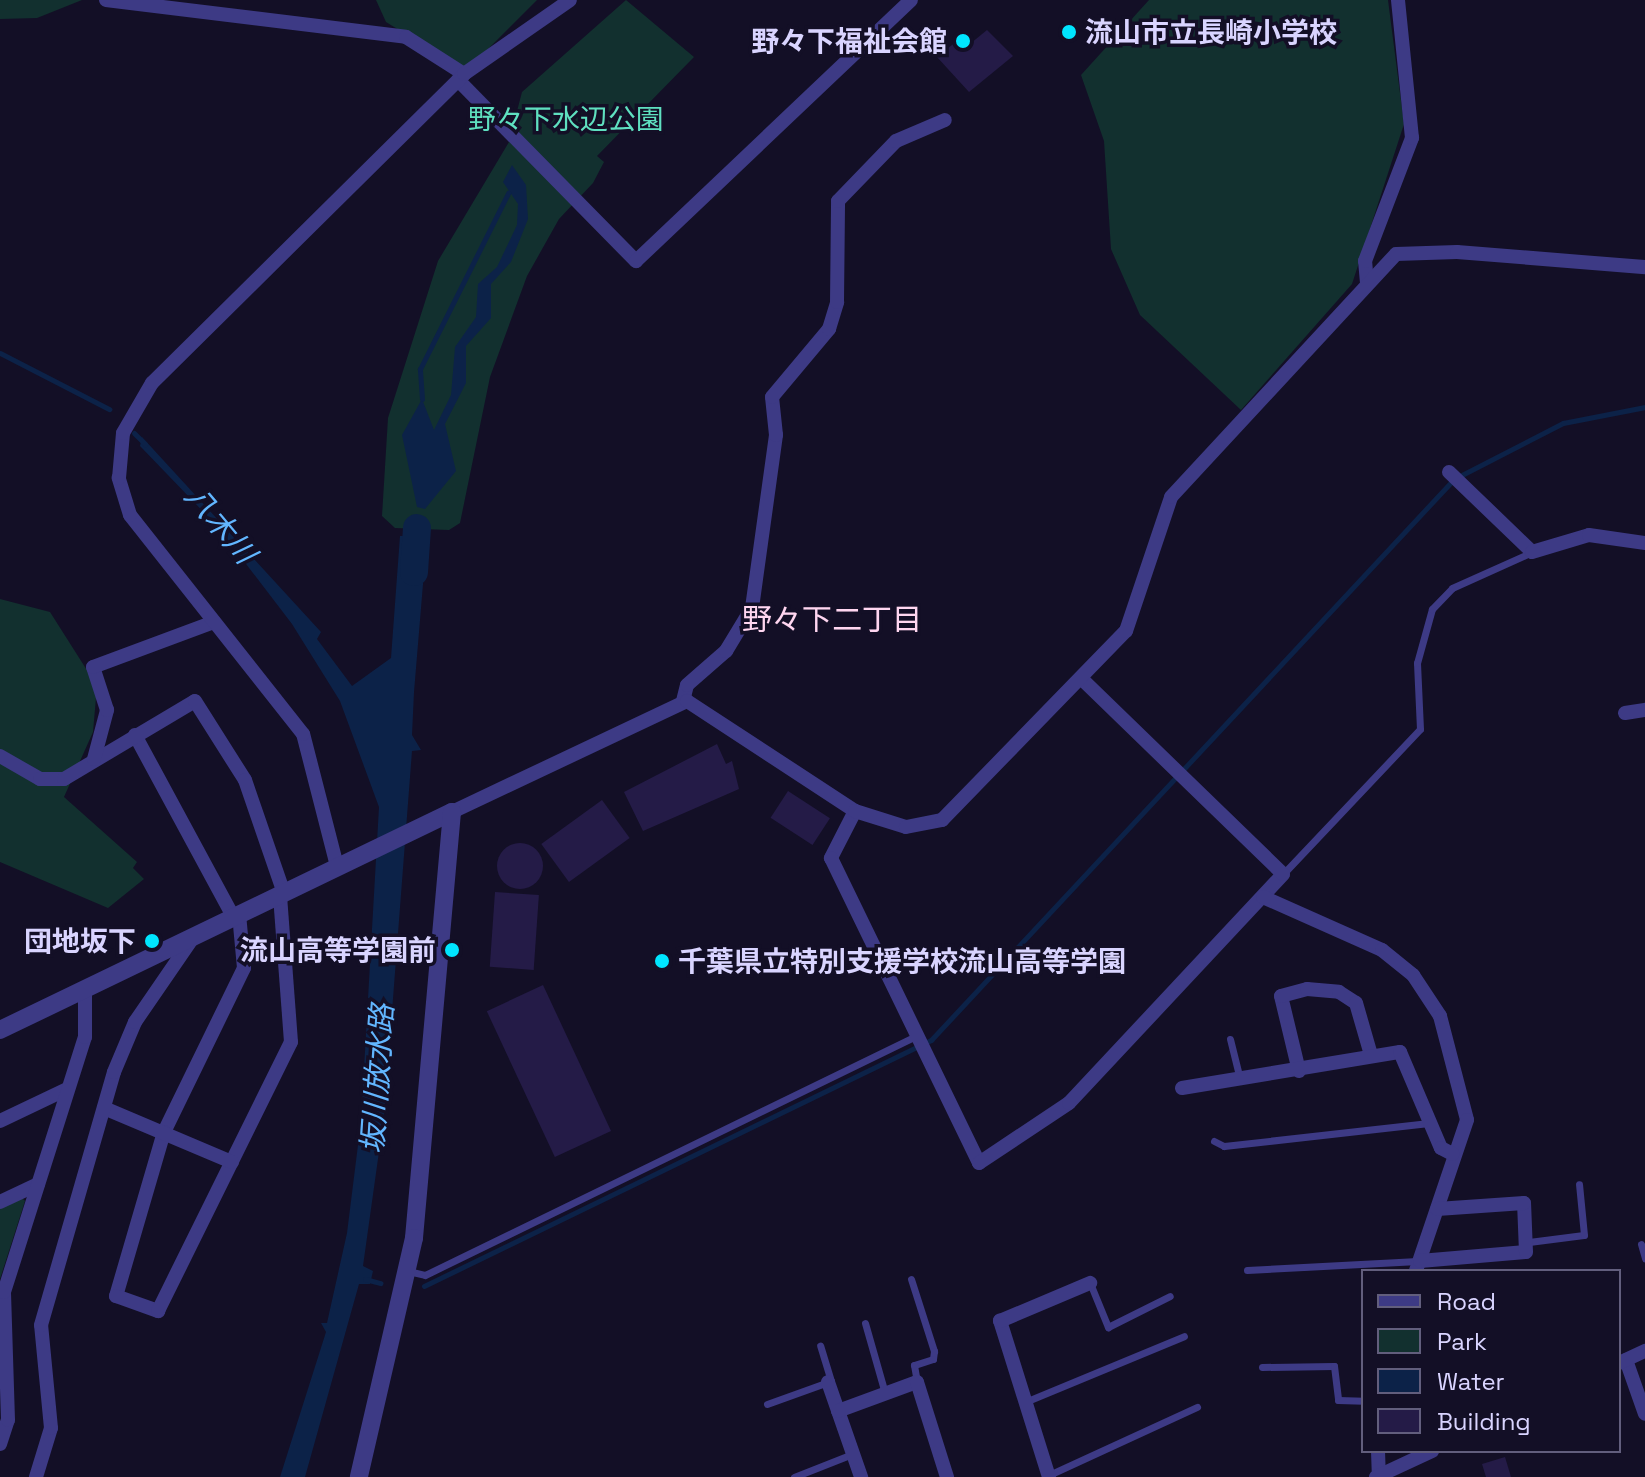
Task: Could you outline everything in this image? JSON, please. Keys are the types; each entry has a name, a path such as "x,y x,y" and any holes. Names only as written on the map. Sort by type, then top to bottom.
{"street":[{"path":"106,0 406,37 461,77 636,261 911,0"},
{"path":"344,863 303,734 130,515 119,469 129,415 201,333 461,77 570,0"},
{"path":"1367,283 1365,261 1412,138 1398,0"},
{"path":"683,701 687,685 726,651 752,608 776,435 772,397 829,329 838,201 896,141 945,120"},
{"path":"683,701 855,811 906,827 942,820 1083,680 1133,617 1171,497 1367,283 1406,250 1645,267"},
{"path":"1453,476 1532,552 1589,535 1645,543"},
{"path":"94,759 107,710 93,667 157,649 194,628 214,622"},
{"path":"855,811 831,858 979,1163 1069,1103 1283,874 1083,680"},
{"path":"0,756 47,780 64,779 94,759 135,735 195,701 245,780 282,894 291,1042 158,1311 116,1296 164,1132 244,968 236,915 135,735"},
{"path":"0,1030 683,701"},
{"path":"1625,713 1645,710"},
{"path":"359,1477 408,1271 446,815"},
{"path":"1263,897 1365,940 1424,988 1447,1033 1467,1111 1418,1266 1526,1252 1529,1242 1524,1203 1437,1209"},
{"path":"36,1477 51,1428 41,1325 104,1108 132,1028 194,936"},
{"path":"0,1444 7,1430 2,1292 65,1090 85,1037 85,989"},
{"path":"1299,1071 1281,996 1307,989 1339,992 1356,1003 1371,1055"},
{"path":"1182,1088 1240,1081 1400,1052 1441,1148 1453,1154"},
{"path":"0,1121 65,1090"},
{"path":"104,1108 232,1162"},
{"path":"0,1202 38,1184"},
{"path":"1049,1476 1000,1321 1090,1283"},
{"path":"1645,1351 1623,1362 1645,1414"},
{"path":"828,1382 861,1477"},
{"path":"838,1411 917,1382 947,1477"},
{"path":"1378,1453 1378,1477 1428,1453"}],"lane":[{"path":"1283,874 1420,729 1417,663 1432,609 1452,588 1532,552"},
{"path":"408,1271 425,1275 918,1035"},
{"path":"1230,1039 1240,1081"},
{"path":"1214,1141 1224,1146 1431,1123"},
{"path":"1529,1242 1584,1235 1579,1184"},
{"path":"1641,1244 1645,1258"},
{"path":"1247,1270 1418,1266"},
{"path":"911,1279 934,1351 933,1359 914,1365 917,1382"},
{"path":"1090,1283 1108,1327 1170,1296"},
{"path":"865,1323 885,1393"},
{"path":"1025,1402 1184,1336"},
{"path":"767,1404 828,1382 820,1346"},
{"path":"1262,1367 1334,1366 1338,1400 1361,1401"},
{"path":"1049,1476 1197,1407"},
{"path":"794,1477 852,1454"}],"green space":[{"path":"0,0 82,0 37,18 0,19"},
{"path":"376,0 537,0 466,71 386,22"},
{"name":"野々下水辺公園","path":"626,0 694,57 597,156 604,162 593,183 559,219 527,276 490,377 460,523 449,530 395,528 382,516 388,418 438,261 509,142 522,92"},
{"path":"1149,0 1388,0 1404,124 1352,284 1241,410 1140,315 1111,249 1104,141 1081,75"},
{"path":"0,599 50,612 97,686 93,732 64,797 137,862 133,868 144,879 108,908 0,862"},
{"path":"21,1197 25,1201 0,1279 0,1207"}],"water":[{"path":"512,165 526,185 528,219 511,262 491,284 491,318 466,346 466,383 445,424 456,471 425,509 417,507 402,435 422,399 434,430 451,395 455,347 476,317 478,284 497,267 517,225 518,204 503,182"},
{"path":"142,437 321,632 317,639 352,686 391,658 400,536 427,536 412,735 421,750 412,751 384,1116 363,1266 373,1271 370,1284 359,1284 305,1477 280,1477 326,1332 321,1323 327,1323 347,1233 361,1121 379,807 340,701 292,624 217,526 140,446"}],"building":[{"path":"987,30 1013,56 969,92 937,57 957,41 965,48"},
{"path":"717,744 726,764 732,761 739,789 643,831 624,792"},
{"path":"788,791 830,818 813,845 771,818"},
{"path":"602,800 630,838 569,882 541,844"},
{"path":"520,843 536,850 543,866 536,882 520,889 504,882 497,866 504,850"},
{"path":"495,892 539,895 534,970 490,967"},
{"path":"543,985 611,1131 555,1157 487,1011"},
{"path":"1505,1457 1511,1477 1486,1477 1482,1464"}],"waterway":[{"path":"422,399 420,369 508,193"},
{"name":"八木川","path":"0,353 109,409"},
{"path":"424,1286 931,1040 1454,479 1563,423 1645,407"},
{"name":"八木川","path":"134,433 145,444"},
{"name":"坂川放水路","path":"414,572 417,528"},
{"path":"365,1279 380,1283"}],"place":[{"name":"流山市立長崎小学校","path":"1069,32"},
{"name":"野々下福祉会館","path":"963,41"},
{"name":"団地坂下","path":"152,941"},
{"name":"流山高等学園前","path":"452,950"},
{"name":"千葉県立特別支援学校流山高等学園","path":"662,961"}],"district":[{"name":"野々下二丁目","path":"832,620"}]}
